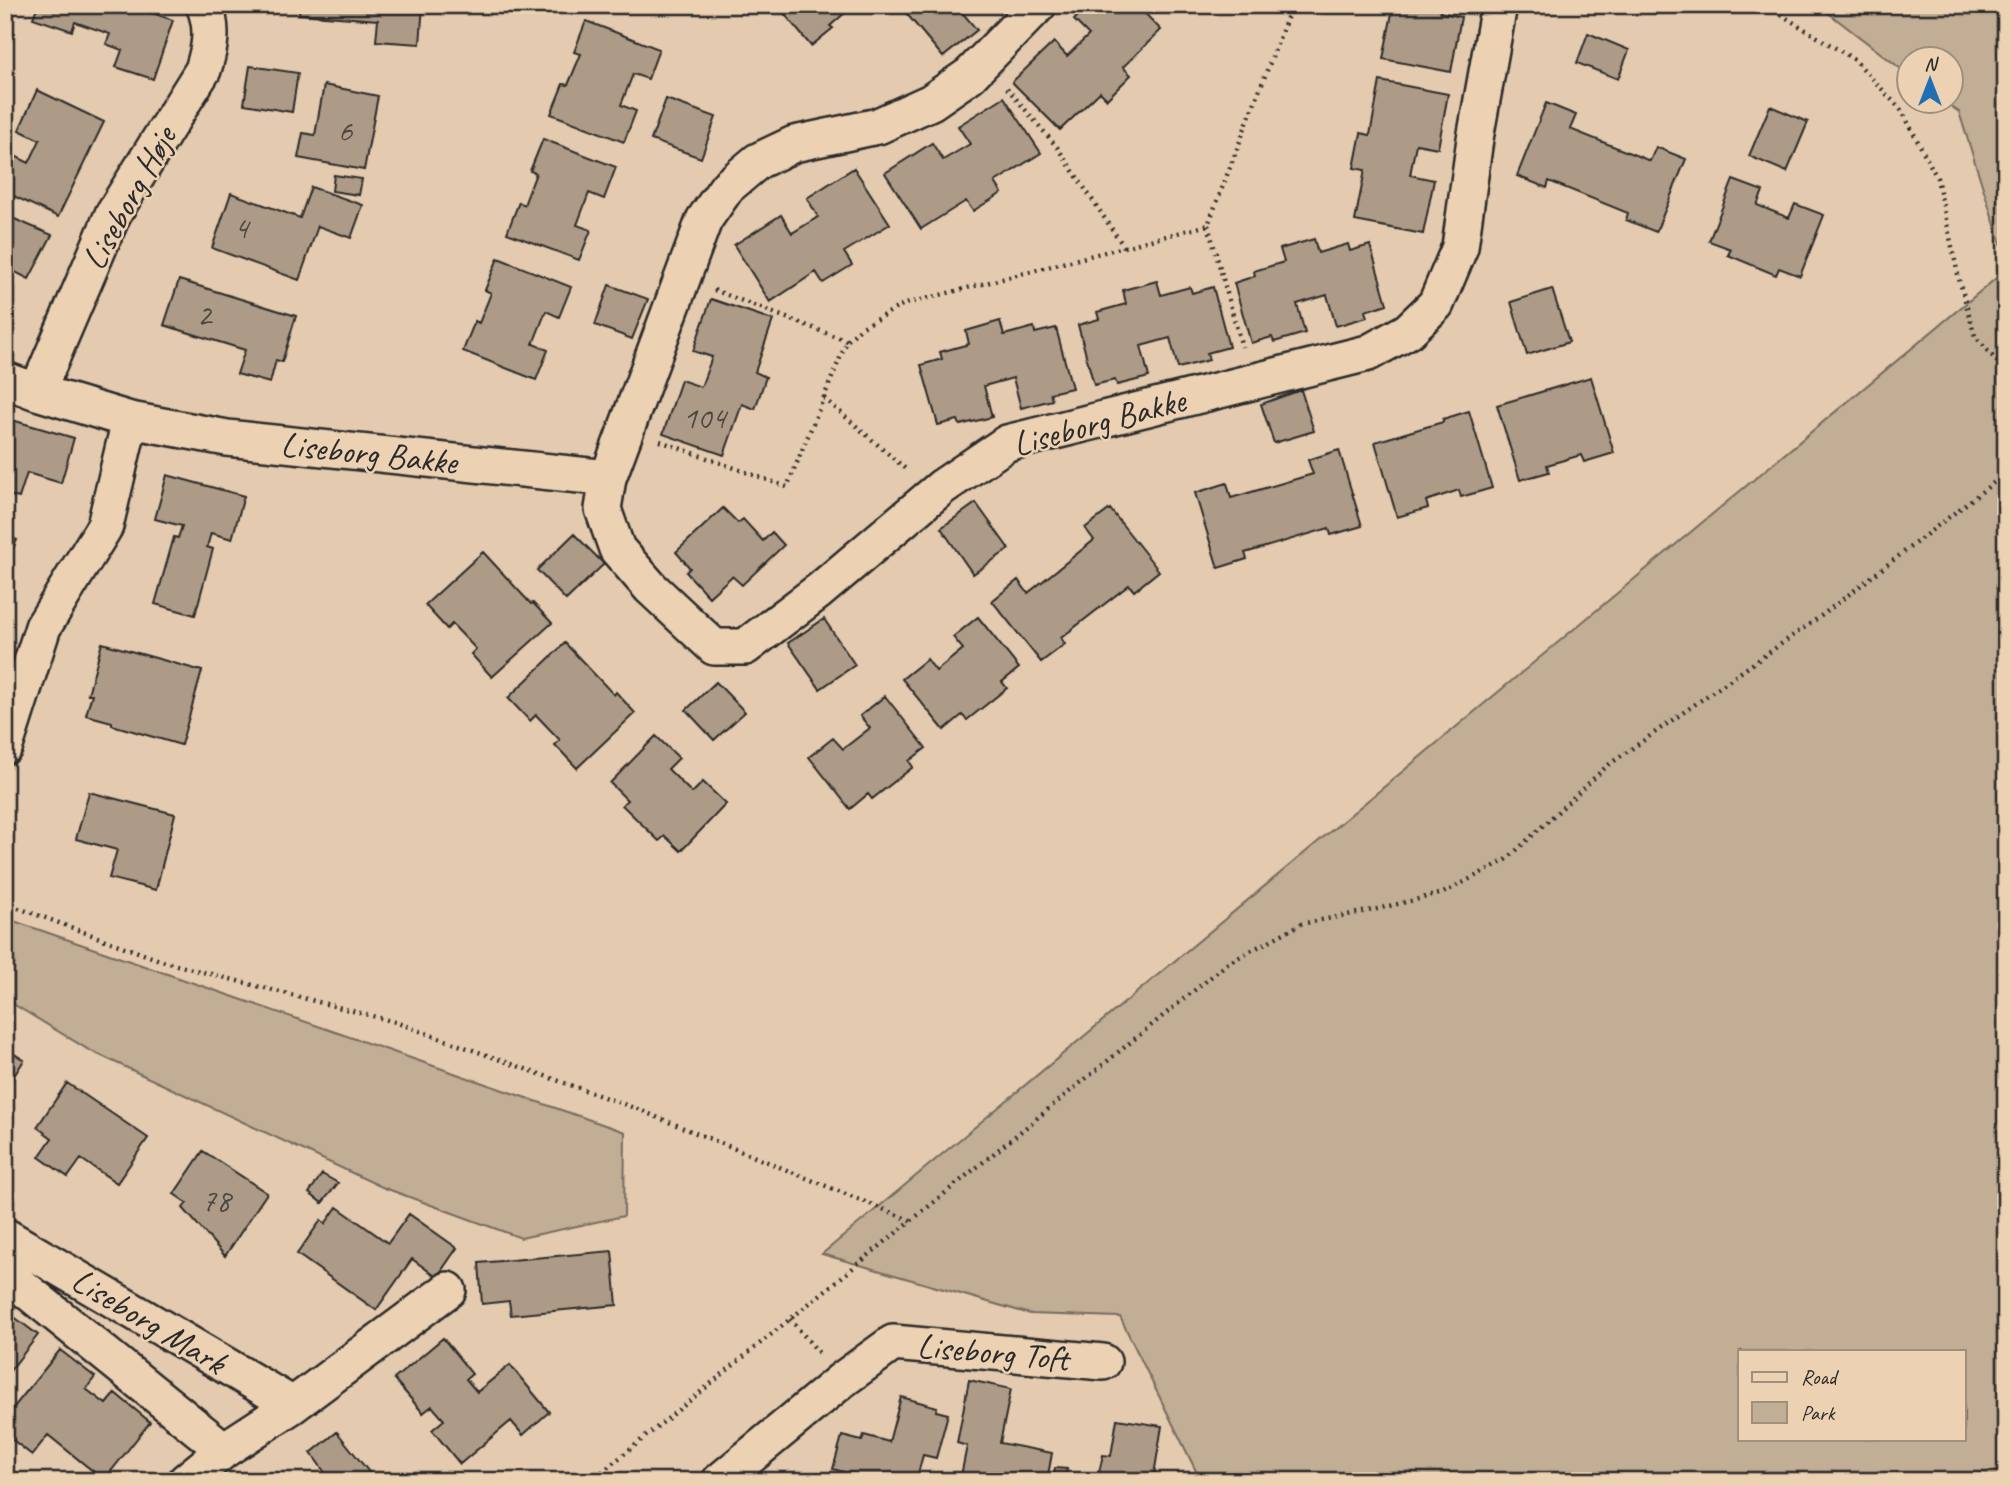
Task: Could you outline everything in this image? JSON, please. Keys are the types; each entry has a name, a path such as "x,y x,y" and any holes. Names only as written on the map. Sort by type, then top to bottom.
{"street":[{"name":"Liseborg Høje","path":"21,386 113,214 203,71 211,44 209,15 204,5"},
{"name":"Liseborg Bakke","path":"1038,5 970,75 931,102 878,126 794,144 758,161 727,187 704,220 608,478 603,509 617,549 651,588 714,648 745,648 819,591 942,487 1007,443 1368,353 1408,331 1436,304 1460,247 1475,139 1499,5"},
{"name":"Liseborg Bakke","path":"21,386 130,420 228,438 608,478"},
{"path":"5,746 43,627 105,526 130,420"},
{"name":"Liseborg Mark","path":"5,1236 293,1405"},
{"name":"Liseborg Mark","path":"5,1273 224,1450"},
{"path":"186,1481 224,1450 293,1405 448,1290"},
{"name":"Liseborg Toft","path":"720,1481 842,1380 893,1343 1103,1362"}],"path":[{"path":"1252,382 1208,225 1287,18 1295,5"},
{"path":"1762,5 1775,10 1856,60 1902,111 1937,178 1959,279 1975,336 2006,372"},
{"path":"984,61 1057,147 1124,247"},
{"path":"627,428 787,488 847,341 861,328 902,305 1208,225"},
{"path":"682,277 847,341"},
{"path":"824,398 935,494"},
{"path":"591,1481 1228,963 1301,924 1373,910 1443,892 1506,860 1607,766 1821,616 2006,474"},
{"path":"5,903 165,962 395,1022 637,1109 912,1221"},
{"path":"790,1318 842,1380"}],"green space":[{"path":"1818,5 2006,5 2006,260 1960,116 1966,116 1966,46 1896,46 1896,65"},
{"path":"2006,270 2006,1481 1201,1481 1120,1317 1030,1314 822,1254"},
{"path":"5,918 625,1132 624,1216 521,1238 382,1187 89,1050 5,999"}],"building":[{"path":"38,5 129,5 173,20 153,79 116,67 122,50 106,44 110,34 75,22 72,31 33,18"},
{"path":"300,5 423,5 420,44 376,41 378,20 299,14"},
{"path":"777,5 854,5 830,26 833,28 811,46"},
{"path":"956,5 977,30 943,57 901,7"},
{"path":"1089,5 1137,5 1161,30 1123,67 1131,75 1107,99 1100,92 1060,130 1012,82 1054,42 1067,56 1089,35 1074,20"},
{"path":"1383,5 1441,5 1440,12 1461,17 1451,72 1383,59 1393,8"},
{"path":"586,21 659,49 648,79 633,74 621,105 636,111 624,142 551,114 563,84 568,85 581,54 574,52"},
{"path":"1588,33 1629,50 1618,79 1577,63"},
{"path":"250,66 298,73 292,112 244,104"},
{"path":"1380,81 1448,94 1438,148 1416,144 1410,175 1434,180 1423,234 1355,221 1365,170 1354,168 1361,133 1370,135"},
{"path":"324,85 378,96 364,170 298,158 303,133 315,135"},
{"path":"37,90 104,122 58,217 5,192 5,166 11,154 29,163 40,140 19,130"},
{"path":"1004,97 1041,153 995,182 1002,193 973,211 966,201 921,229 885,173 932,143 943,160 970,144 958,126"},
{"path":"666,99 716,117 701,158 651,140"},
{"path":"1546,103 1576,115 1570,129 1650,161 1656,147 1686,159 1656,232 1626,220 1628,213 1549,181 1547,188 1517,176"},
{"path":"1770,106 1808,122 1787,172 1749,156"},
{"path":"543,139 616,167 604,199 589,193 577,225 591,230 579,260 507,233 519,202 524,205 536,173 530,171"},
{"path":"854,168 890,224 844,252 852,265 823,283 816,272 770,302 734,245 781,215 792,233 818,217 807,198"},
{"path":"334,175 362,179 359,195 332,191"},
{"path":"1733,180 1763,191 1757,205 1789,218 1795,204 1824,215 1800,276 1779,268 1776,275 1728,255 1731,249 1709,241"},
{"path":"311,187 363,205 351,238 318,226 299,280 212,248 231,193 300,218"},
{"path":"5,215 52,235 29,279 5,267"},
{"path":"1314,239 1318,253 1348,244 1350,251 1370,245 1387,304 1365,311 1367,317 1336,326 1327,295 1297,304 1305,333 1274,342 1272,337 1251,343 1234,283 1255,276 1254,271 1284,262 1280,249"},
{"path":"498,258 571,287 559,317 546,311 533,344 548,350 536,380 463,351 475,321 479,323 491,293 485,290"},
{"path":"179,280 296,316 282,362 276,360 270,383 237,374 245,350 164,325"},
{"path":"1157,281 1161,295 1190,287 1192,293 1213,287 1229,347 1207,353 1209,360 1178,368 1170,338 1141,346 1149,377 1117,385 1115,380 1094,385 1078,325 1099,319 1097,312 1126,304 1123,290"},
{"path":"609,285 648,299 632,339 595,325"},
{"path":"1552,289 1569,342 1527,355 1511,302"},
{"path":"711,299 773,320 755,372 766,377 755,409 742,404 724,455 663,434 681,380 701,387 712,357 693,351"},
{"path":"1000,321 1004,335 1034,327 1035,333 1056,328 1072,388 1050,393 1052,400 1021,408 1013,378 984,386 992,417 960,425 958,420 938,425 921,365 942,359 940,352 969,344 966,331"},
{"path":"1591,377 1614,453 1584,462 1581,455 1547,465 1549,472 1520,480 1497,405"},
{"path":"1301,390 1314,431 1274,443 1261,404"},
{"path":"1469,411 1492,488 1461,497 1459,490 1426,501 1428,508 1397,517 1375,442 1443,422 1443,419"},
{"path":"5,418 74,438 61,483 27,473 19,498 5,494"},
{"path":"1339,450 1362,526 1331,535 1329,528 1245,553 1247,559 1218,568 1195,493 1227,483 1231,498 1313,474 1308,460"},
{"path":"167,475 244,496 232,539 211,533 207,547 213,549 195,615 155,604 174,537 178,538 182,526 155,519"},
{"path":"976,503 1009,549 973,574 941,528"},
{"path":"723,508 738,523 743,519 763,541 772,532 784,545 742,585 732,576 709,597 686,572 690,568 676,552"},
{"path":"1110,509 1159,571 1134,591 1129,585 1061,638 1065,644 1041,662 992,601 1018,580 1028,593 1094,540 1085,528"},
{"path":"574,534 604,564 566,600 537,570"},
{"path":"5,535 17,540 5,565"},
{"path":"483,552 552,623 492,677 471,654 476,649 452,624 447,629 425,605"},
{"path":"978,617 1019,668 1002,682 1007,688 967,720 962,715 944,730 902,679 927,659 936,671 963,649 953,637"},
{"path":"824,619 855,665 820,689 788,643"},
{"path":"102,643 202,671 181,745 86,715 92,694 88,694"},
{"path":"565,643 614,695 616,692 635,713 577,768 555,745 560,740 536,715 530,721 508,698"},
{"path":"716,682 745,712 714,740 686,710"},
{"path":"885,696 926,748 909,761 913,767 872,799 868,794 850,809 809,757 833,738 843,749 870,728 860,716"},
{"path":"656,736 679,758 668,769 692,793 703,782 726,804 681,851 665,836 659,841 622,805 627,800 610,783"},
{"path":"89,792 175,814 156,890 109,878 117,850 76,839"},
{"path":"5,1048 24,1060 5,1090"},
{"path":"67,1083 148,1138 117,1183 81,1159 68,1177 39,1157 52,1138 37,1127"},
{"path":"203,1151 267,1193 225,1256 183,1208 187,1203 174,1194"},
{"path":"322,1174 338,1183 322,1203 309,1193"},
{"path":"337,1207 388,1243 409,1214 457,1248 437,1277 412,1259 376,1310 297,1254 321,1220 325,1224"},
{"path":"612,1251 617,1305 511,1315 509,1301 482,1304 479,1263"},
{"path":"5,1310 38,1335 5,1377"},
{"path":"443,1338 472,1374 466,1379 477,1392 510,1365 549,1412 523,1435 511,1421 460,1464 432,1430 444,1420 432,1406 423,1413 394,1379"},
{"path":"60,1350 95,1377 86,1389 106,1404 115,1393 150,1422 104,1480 48,1435 32,1455 5,1434 5,1418"},
{"path":"969,1380 1011,1389 1000,1443 1052,1453 1047,1481 960,1481 967,1446 957,1443"},
{"path":"901,1397 937,1407 936,1411 948,1414 936,1458 923,1455 916,1481 849,1481 851,1474 833,1469 842,1436 862,1441 864,1435 889,1442"},
{"path":"1117,1419 1162,1426 1153,1481 1097,1481 1103,1455 1111,1456"},
{"path":"337,1432 376,1481 331,1481 311,1453"},
{"path":"1055,1468 1067,1469 1065,1481 1053,1481"}]}
